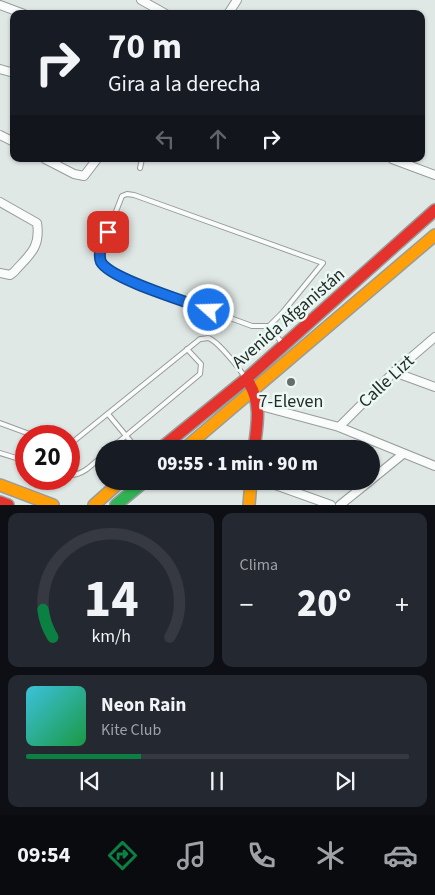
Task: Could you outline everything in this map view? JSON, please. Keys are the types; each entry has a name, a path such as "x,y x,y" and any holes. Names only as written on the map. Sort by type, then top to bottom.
{"main road":[{"name":"Avenida Afganistán","path":"171,440 246,379 435,210"},
{"name":"Avenida Afganistán","path":"195,440 435,235"},
{"path":"246,379 254,390 257,405 255,440"},
{"path":"0,484 53,505"},
{"path":"94,505 111,490"},
{"path":"116,505 134,490"},
{"path":"249,505 250,490"},
{"path":"0,502 8,505"}],"street":[{"path":"141,0 159,10"},
{"path":"0,5 13,10"},
{"path":"51,162 74,174 84,176 95,162"},
{"path":"400,162 435,175"},
{"path":"0,202 37,223 38,239 36,246 10,275 0,273"},
{"name":"Calle Lizt","path":"339,428 394,372 435,337"},
{"path":"394,372 435,387"},
{"path":"257,405 339,428 435,466"},
{"path":"380,473 403,454"},
{"path":"289,490 331,505"},
{"path":"340,505 359,490"}],"lane":[{"path":"140,168 141,162"},
{"path":"268,326 283,312 323,263 134,196 127,194 122,196 101,250 102,263 106,267 121,278 252,326 268,326 284,345"},
{"path":"80,436 200,339 209,338 238,366 246,379"},
{"path":"120,440 200,374 201,364 187,349"},
{"path":"108,414 130,440"},
{"path":"0,423 15,429"},
{"path":"0,453 15,458"},
{"path":"80,472 95,462"}],"traffic: fast":[{"path":"116,505 134,490"}],"traffic: slow":[{"path":"195,440 435,235"},
{"path":"0,485 53,505"},
{"path":"94,505 111,490"},
{"path":"249,505 250,490"}],"traffic: jam":[{"path":"171,440 246,379 435,210"},
{"path":"249,383 256,399 258,415 255,440"},
{"path":"0,502 8,505"}],"place":[{"name":"7-Eleven","path":"291,382"}],"route":[{"path":"108,232 100,257 106,267 121,278 209,310"}]}
